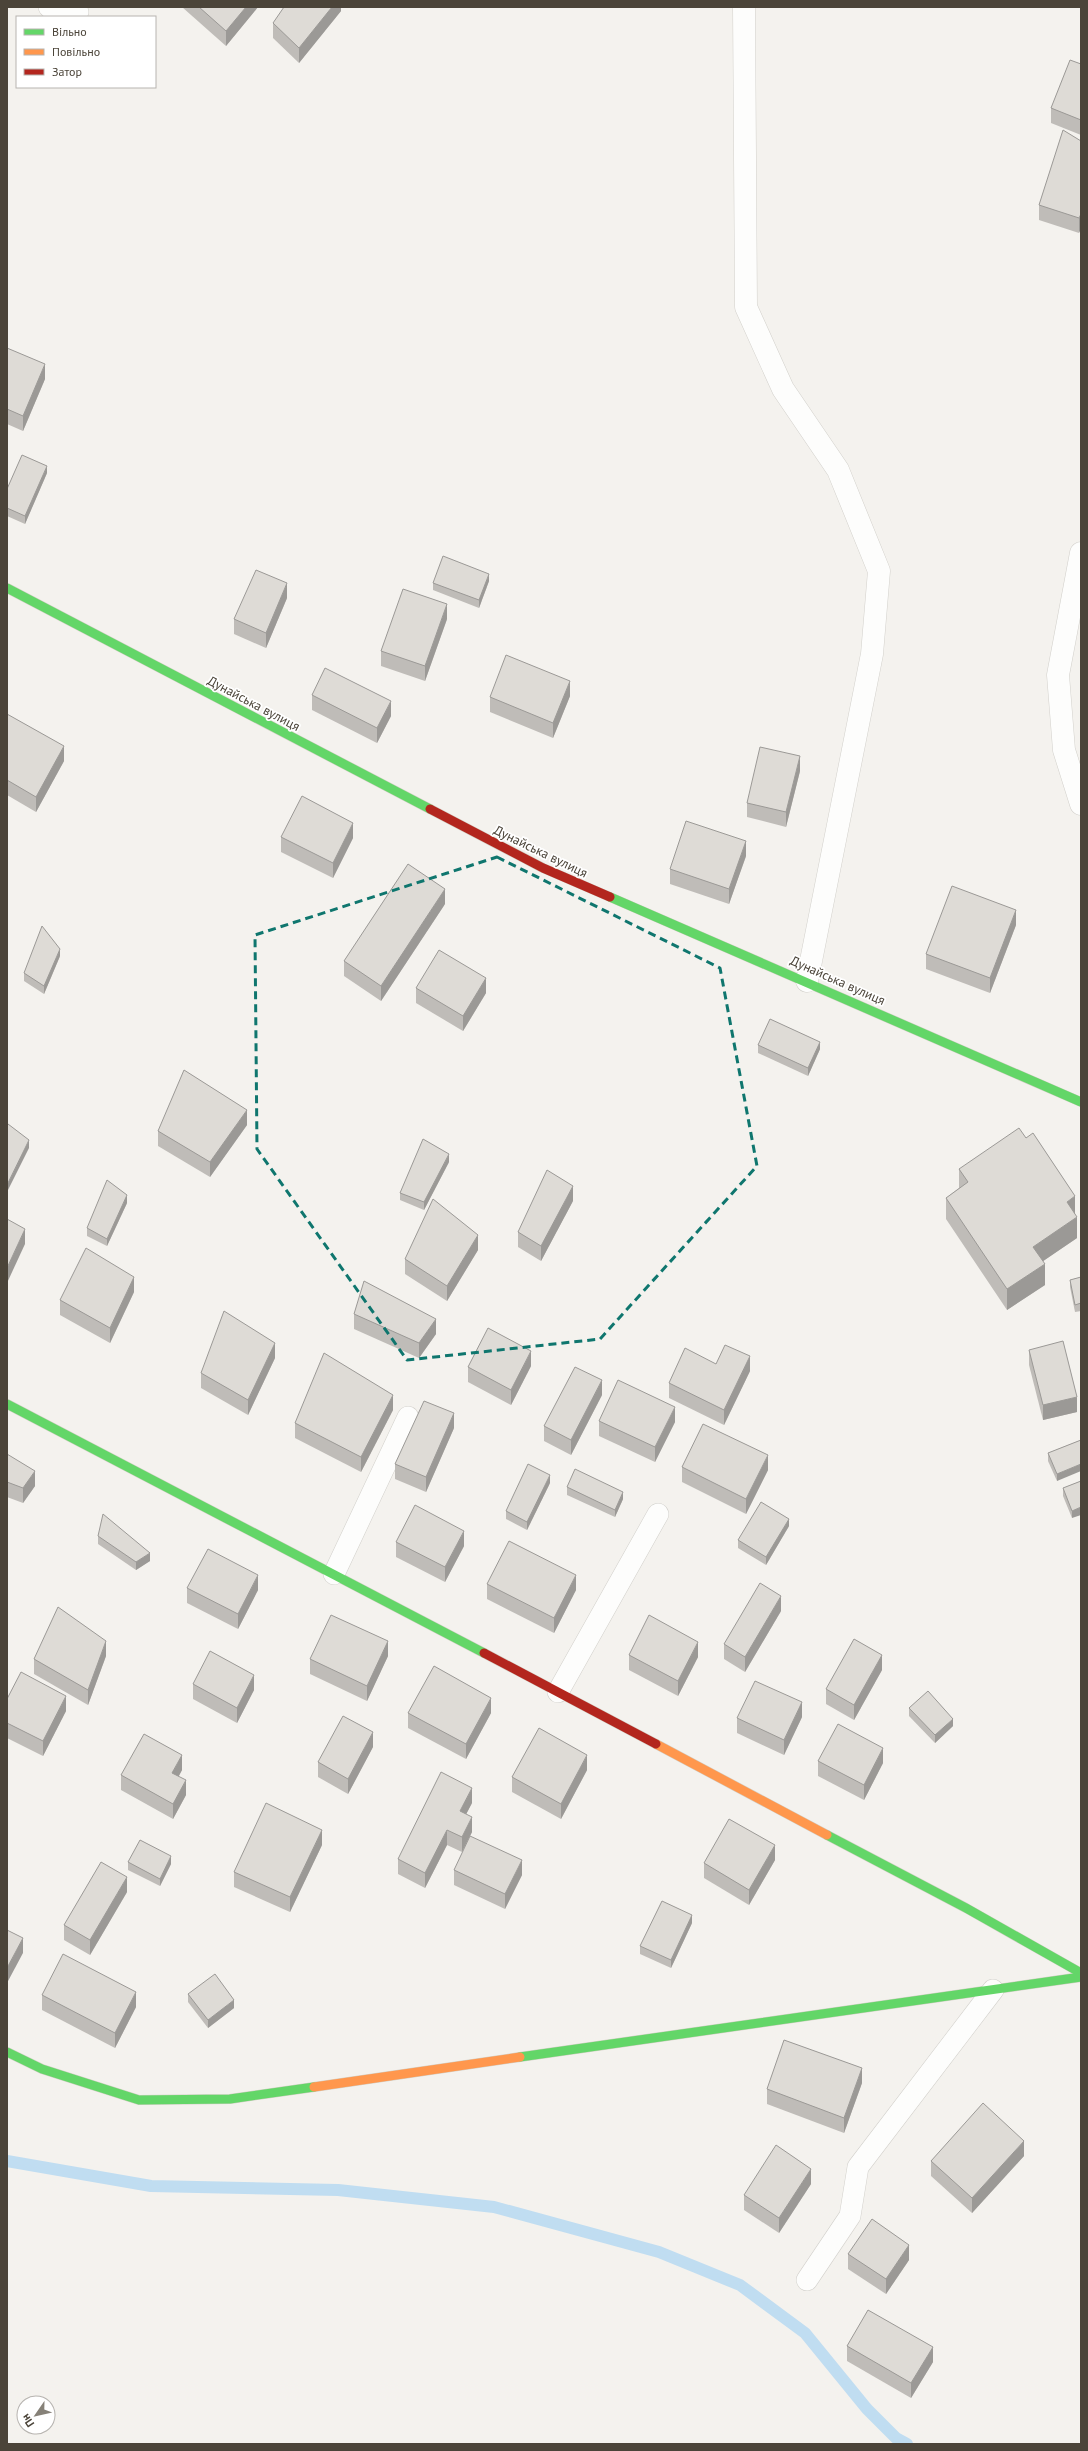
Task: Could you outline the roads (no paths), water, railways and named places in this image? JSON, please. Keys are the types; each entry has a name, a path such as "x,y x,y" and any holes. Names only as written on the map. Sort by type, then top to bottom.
{"street":[{"path":"744,7 746,307 783,389 838,470 879,571 872,654 807,980"},
{"path":"1081,553 1058,675 1064,750 1081,804"},
{"name":"Дунайська вулиця","path":"7,588 543,868 807,980 1081,1102"},
{"path":"7,1404 558,1692 959,1905 1081,1973"},
{"path":"7,2052 42,2069 139,2100 230,2098 1081,1977"}],"lane":[{"path":"49,7 78,12"},
{"path":"334,1574 408,1417"},
{"path":"558,1692 658,1514"},
{"path":"807,2280 850,2216 858,2167 993,1990"}],"waterway":[{"path":"7,2161 151,2186 338,2190 494,2207 659,2252 740,2285 805,2333 867,2409 896,2438 907,2444"}]}
